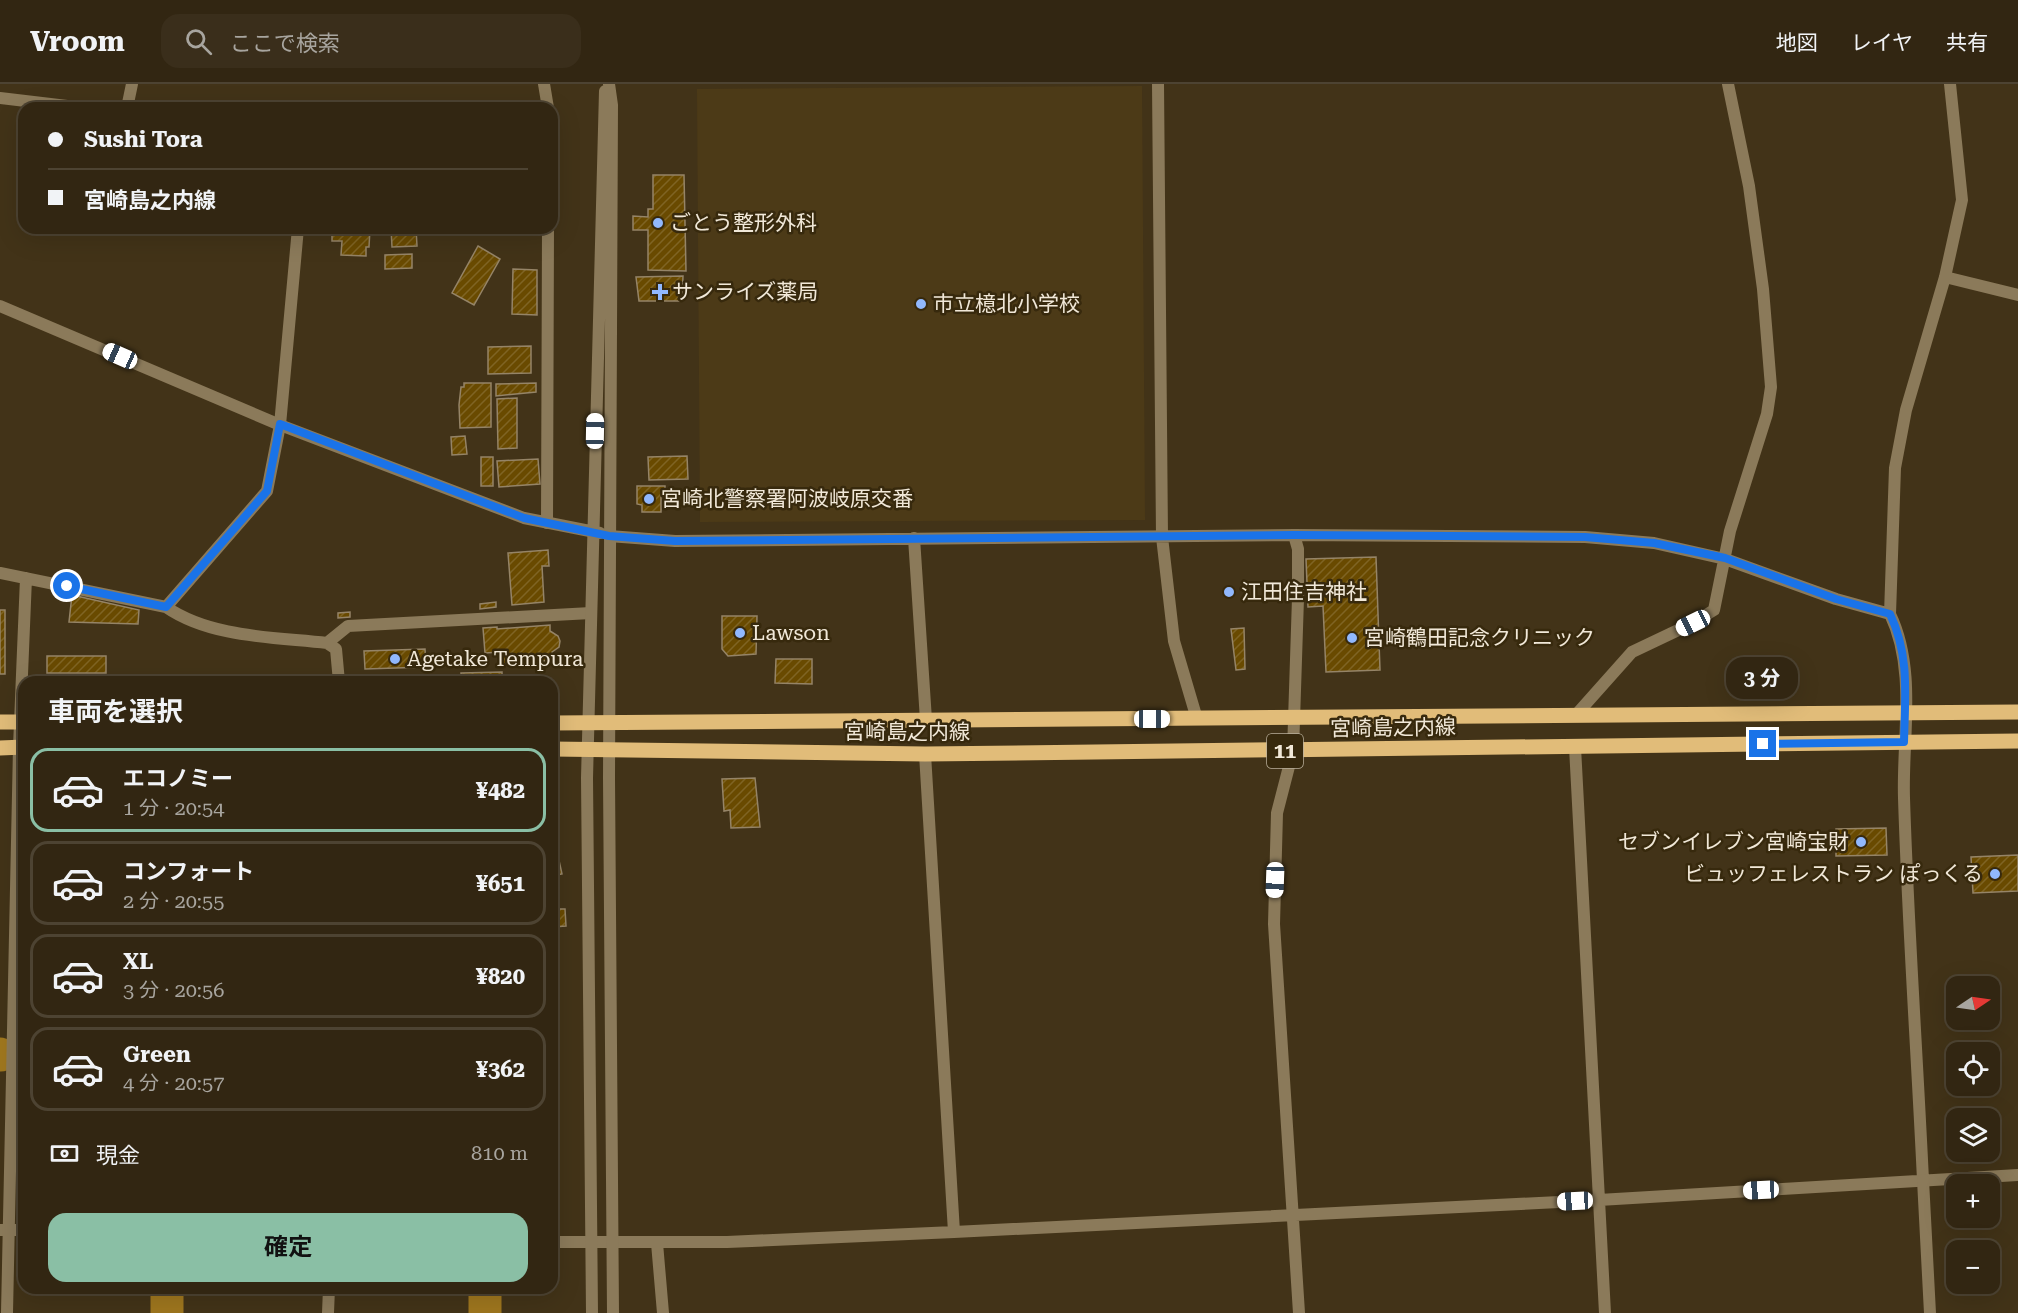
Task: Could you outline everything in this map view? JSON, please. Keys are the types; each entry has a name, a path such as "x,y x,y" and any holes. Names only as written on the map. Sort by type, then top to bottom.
{"main road":[{"name":"宮崎島之内線","path":"558,723 2018,712"},
{"path":"0,722 18,722"},
{"name":"宮崎島之内線","path":"558,749 924,754 2018,741"},
{"path":"0,748 18,747"}],"street":[{"path":"128,102 132,84"},
{"path":"544,84 547,102"},
{"path":"592,1313 588,749 607,84"},
{"path":"607,84 612,105 609,722 613,1313"},
{"path":"1158,84 1162,537 1174,641 1197,719"},
{"path":"1575,716 1632,652 1693,623 1714,610 1730,531 1767,414 1771,387 1763,289 1750,196 1728,84"},
{"path":"1930,1313 1904,797 1905,669 1901,637 1890,614 1895,468 1906,410 1945,277 1962,200 1950,84"},
{"path":"0,99 28,102"},
{"path":"166,607 267,491 280,424 297,234"},
{"path":"547,523 548,234"},
{"path":"1945,277 2018,295"},
{"path":"0,306 280,424 524,518 609,536 675,541 1294,535 1585,537 1654,543 1725,558 1836,599 1890,614"},
{"path":"1294,535 1298,549 1298,588 1293,751 1277,813 1274,924 1299,1313"},
{"path":"914,538 926,720"},
{"path":"0,573 166,607 228,632 327,643 336,649 338,676"},
{"path":"23,676 26,578"},
{"path":"327,643 348,626 591,613"},
{"path":"1575,747 1605,1313"},
{"path":"924,754 954,1232"},
{"path":"7,1313 4,1230 18,854"},
{"path":"558,1242 657,1243 954,1232 1294,1213 1599,1200 2018,1175"},
{"path":"657,1243 663,1313"},
{"path":"328,1313 329,1294"}],"shaded area":[{"name":"市立檍北小学校","path":"1142,86 1145,520 700,522 697,89"}],"building":[{"name":"ごとう整形外科","path":"653,175 684,175 686,271 648,270 648,230 633,230 633,216 648,217 648,209 653,209"},
{"path":"332,234 370,234 366,256 341,255 342,241 332,241"},
{"path":"391,234 416,234 417,246 392,247"},
{"path":"478,246 500,259 474,305 452,293"},
{"path":"412,254 412,268 385,269 385,255"},
{"path":"513,269 537,270 537,315 512,314"},
{"name":"サンライズ薬局","path":"683,276 682,301 639,301 636,277"},
{"path":"531,346 531,373 488,374 488,347"},
{"path":"464,383 491,383 491,427 460,428 459,405 461,387 464,387"},
{"path":"536,383 536,392 496,396 496,384"},
{"path":"517,398 517,448 498,449 497,399"},
{"path":"465,436 467,454 452,455 451,437"},
{"path":"687,456 688,479 649,480 648,457"},
{"path":"481,457 493,457 493,486 481,486"},
{"path":"538,459 540,484 499,487 497,461"},
{"name":"宮崎北警察署阿波岐原交番","path":"637,486 665,486 665,494 661,494 661,512 642,512 642,505 637,504"},
{"path":"548,550 549,566 542,566 544,602 512,605 508,553"},
{"name":"宮崎鶴田記念クリニック","path":"1376,557 1380,670 1326,672 1323,606 1308,607 1306,559"},
{"path":"72,595 139,610 138,624 69,622"},
{"path":"496,602 496,607 480,609 480,604"},
{"path":"0,610 5,610 5,674 0,674"},
{"path":"350,612 350,617 338,618 338,613"},
{"name":"Lawson","path":"722,616 757,616 756,654 728,656 722,649"},
{"path":"550,625 550,631 558,636 560,641 559,647 552,652 553,660 501,664 500,652 485,653 483,628"},
{"path":"1244,628 1245,669 1236,670 1231,629"},
{"name":"Agetake Tempura","path":"425,649 426,667 365,669 364,651"},
{"path":"47,656 106,656 106,673 47,673"},
{"path":"776,659 812,659 812,684 775,683"},
{"path":"502,672 502,676 461,676 461,673"},
{"path":"755,778 760,827 731,828 730,810 724,811 722,779"},
{"name":"セブンイレブン宮崎宝財","path":"1886,828 1887,855 1836,856 1836,829"},
{"name":"ビュッフェレストラン ぽっくる","path":"2018,855 2018,891 1973,893 1971,857"},
{"path":"558,856 562,874 558,875"},
{"path":"558,909 565,909 566,926 558,927"}],"waterway":[{"path":"167,1294 167,1313"},
{"path":"485,1294 485,1313"}],"place":[{"name":"ごとう整形外科","path":"658,223"},
{"name":"サンライズ薬局","path":"660,292"},
{"name":"市立檍北小学校","path":"921,304"},
{"name":"宮崎北警察署阿波岐原交番","path":"649,499"},
{"name":"江田住吉神社","path":"1229,592"},
{"name":"Lawson","path":"740,633"},
{"name":"宮崎鶴田記念クリニック","path":"1352,638"},
{"name":"Agetake Tempura","path":"395,659"},
{"name":"セブンイレブン宮崎宝財","path":"1861,842"},
{"name":"ビュッフェレストラン ぽっくる","path":"1995,874"}],"route":[{"path":"67,586 166,607 197,575 267,491 280,424 524,518 609,536 635,539 675,541 1294,535 1585,537 1654,543 1725,558 1836,599 1890,614 1901,637 1905,669 1904,742 1763,744"}]}
